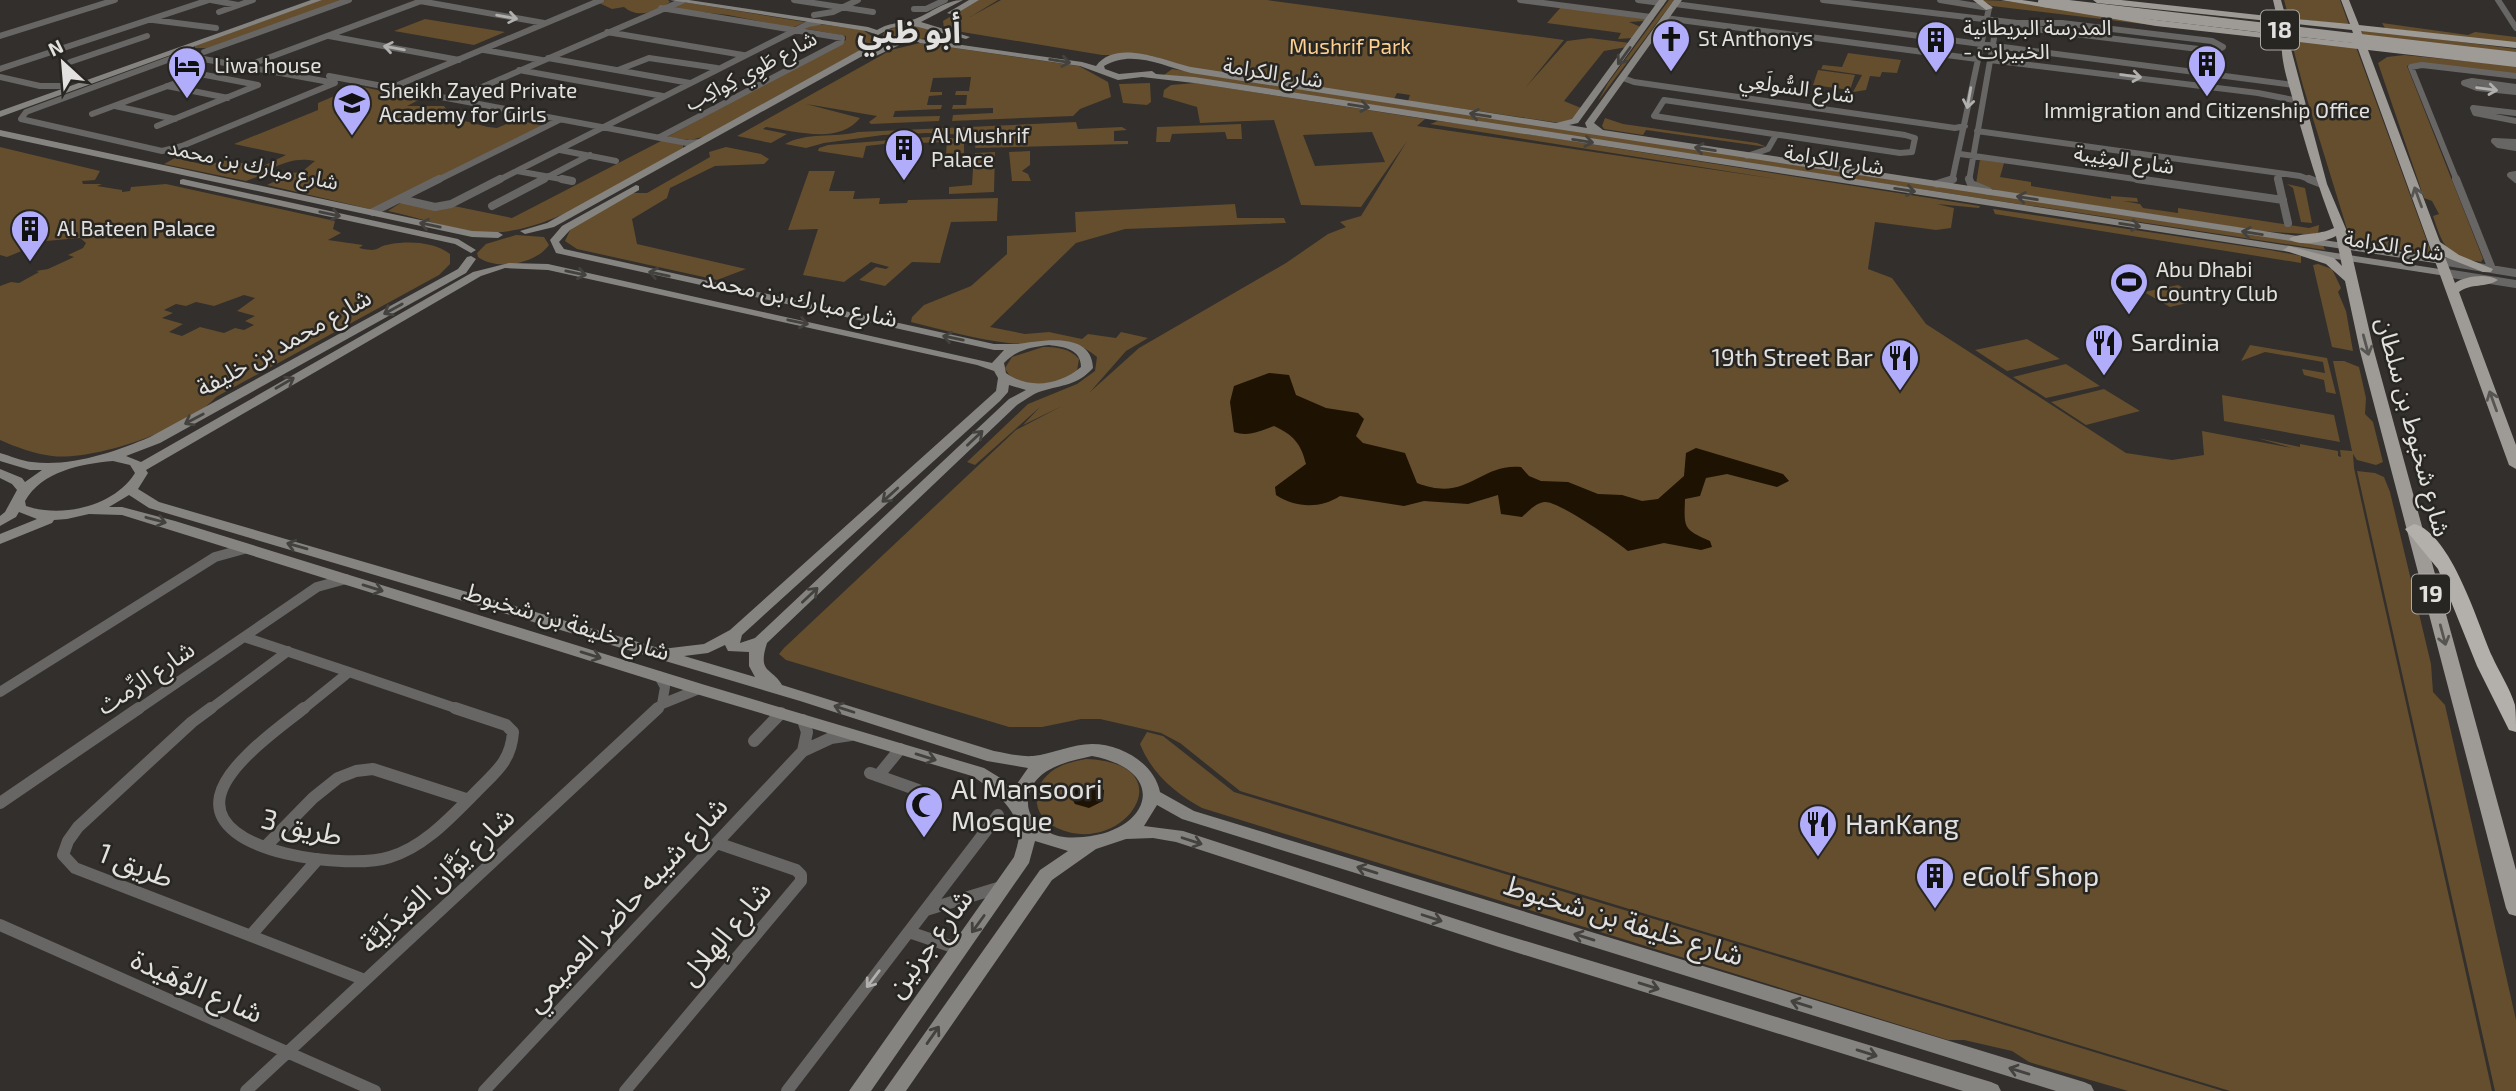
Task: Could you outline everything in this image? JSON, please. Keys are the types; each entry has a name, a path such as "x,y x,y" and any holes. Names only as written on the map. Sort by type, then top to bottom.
{"highway":[{"path":"2414,529 2431,544 2448,568 2498,692 2516,724"}],"main road":[{"path":"0,107 40,89 60,86 304,0"},
{"path":"0,114 318,0"},
{"path":"716,0 902,42"},
{"path":"920,41 934,36 940,19 975,0"},
{"path":"1977,0 1989,8"},
{"path":"2005,0 2238,32 2263,39 2309,22 2328,24 2359,37 2418,54"},
{"name":"18","path":"2025,0 2516,55"},
{"name":"18","path":"2054,0 2516,55"},
{"path":"2097,0 2235,13 2261,13 2278,4"},
{"path":"2345,0 2516,465"},
{"path":"675,1 812,20 834,15 878,24 904,23 936,28 957,35 1094,56 1120,57"},
{"path":"511,233 550,225 872,47 879,35 904,23 929,17 956,1"},
{"path":"1551,125 1575,121 1662,1"},
{"path":"1611,134 1589,126 1589,123 1676,2"},
{"name":"شارع شخبوط بن سلطان","path":"2278,4 2293,82 2320,178 2340,229 2349,278 2414,529 2516,908"},
{"path":"2235,13 2308,40 2340,44 2359,37 2404,33"},
{"path":"2350,13 2371,25 2404,33 2516,45"},
{"path":"556,242 566,228 883,49 902,42 920,41 1082,64 1101,71 1103,62 1120,57"},
{"path":"2370,65 2386,55 2418,54 2516,64"},
{"name":"شارع الكرامة","path":"1120,57 1143,56 1191,70 1992,192 2292,244"},
{"path":"1146,76 1159,71 1162,65 1159,61"},
{"name":"شارع الكرامة","path":"1101,71 1118,77 1146,76 1207,82 2444,267"},
{"path":"1591,100 1605,102"},
{"name":"شارع مبارك بن محمد","path":"0,133 472,234 545,233 556,242 560,251 571,255 994,347 1049,342 1064,344 1084,353 1088,360 1087,368 1070,381 1040,387 1013,383 980,362 548,267 487,266 458,242 0,142"},
{"path":"2292,244 2323,238 2340,229"},
{"name":"شارع محمد بن خليفة","path":"113,457 155,440 461,271 471,255 511,233"},
{"name":"شارع محمد بن خليفة","path":"142,467 477,274 538,259 547,254 556,242"},
{"path":"2292,244 2330,261 2349,278"},
{"path":"2435,245 2455,258 2490,273"},
{"path":"2452,291 2464,282 2490,273"},
{"path":"657,653 703,649 735,633 1002,392 1002,356 1020,346"},
{"path":"735,633 733,648 746,648 760,641 1013,402 1040,387"},
{"path":"0,457 30,466 61,467"},
{"path":"0,522 10,514 21,495 46,474 61,467 113,457 136,461 142,467 143,474 131,490 89,510 35,523 0,540"},
{"path":"0,473 17,481 21,495 20,508 28,514 58,516"},
{"name":"شارع خليفة بن شخبوط","path":"131,490 154,505 806,697 993,757 1029,762 1051,759"},
{"name":"شارع خليفة بن شخبوط","path":"89,510 122,511 978,772 996,782 1021,815"},
{"path":"760,641 754,660 761,675 770,682 806,697"},
{"path":"894,1091 1046,875 1090,844 1125,832 1139,822 1148,808 1152,795 1149,781 1141,769 1129,759 1092,750 1071,752 1051,759 1036,768 1024,780 1018,794 1021,815 1035,833 1051,841 1090,844"},
{"name":"شارع خليفة بن شخبوط","path":"1152,795 1188,815 2084,1091"},
{"name":"شارع جرنين","path":"859,1091 1007,883 1027,847 1028,835 1021,815"},
{"path":"1125,832 1153,832 1177,836 1499,940 1991,1091"}],"street":[{"path":"2,35 115,0"},
{"path":"0,69 210,0 239,5"},
{"path":"219,12 253,0"},
{"path":"204,52 349,0"},
{"path":"393,88 601,0"},
{"path":"794,0 873,12"},
{"path":"834,15 858,0"},
{"path":"1520,0 1651,17"},
{"path":"1638,0 1662,1"},
{"path":"1823,0 2017,23 2062,23 2212,41 2223,47 2215,51 2042,30 2017,23"},
{"path":"1937,184 1954,179 1989,8 1940,0"},
{"path":"2498,0 2516,28"},
{"path":"226,77 253,63 422,1 546,23"},
{"path":"453,99 675,1"},
{"path":"914,9 926,9 944,1 956,1"},
{"path":"1676,2 2293,82"},
{"name":"شارع طَوِي كِواكِب","path":"659,138 841,42 842,38 661,8"},
{"path":"2502,8 2514,9"},
{"path":"1665,18 1977,59"},
{"path":"149,20 203,30 216,28"},
{"path":"400,199 443,207 812,20"},
{"path":"1992,192 1977,188 1968,181 1997,21"},
{"path":"606,32 743,55"},
{"path":"2137,32 2139,42"},
{"path":"104,34 134,40"},
{"path":"70,62 147,36"},
{"path":"329,36 459,60"},
{"path":"194,46 204,52 253,63 335,83 182,146 162,151 21,119 26,112 173,58 197,56 253,63 693,144"},
{"path":"483,50 690,83"},
{"path":"617,70 649,58 717,68"},
{"path":"1990,60 2258,93 2299,101"},
{"path":"2490,273 2411,66 2516,76"},
{"path":"519,70 663,96"},
{"path":"92,114 200,74 258,85 157,126"},
{"path":"0,77 40,89"},
{"name":"شارع السُّولَعِي","path":"1621,81 1964,129"},
{"path":"2472,81 2516,89 2477,88 2463,83 2472,81"},
{"path":"166,86 229,98"},
{"path":"1664,100 1734,110 1914,137 1912,152 1900,153 1776,135 1653,114 1664,100"},
{"path":"114,106 176,119"},
{"path":"2516,113 2473,108 2475,113 2484,117 2516,121"},
{"path":"1727,127 1734,110"},
{"path":"373,212 560,120"},
{"path":"1828,142 1834,125"},
{"path":"1977,131 2320,178"},
{"path":"1747,156 1768,149 1776,135"},
{"path":"2516,142 2494,141 2498,145 2516,148"},
{"path":"1768,149 1772,156 1782,161"},
{"path":"559,150 616,161"},
{"name":"شارع المِثِيبة","path":"1959,154 2283,200"},
{"path":"492,206 590,155"},
{"path":"517,171 572,181"},
{"path":"2277,173 2288,223"},
{"path":"2516,174 2510,175 2516,180"},
{"path":"2300,176 2320,178"},
{"name":"شارع الكرامة","path":"2444,267 2490,273 2516,273"},
{"name":"شارع الكرامة","path":"2444,267 2490,273 2516,284"},
{"path":"0,692 215,557 222,549 220,541"},
{"path":"215,557 244,549"},
{"path":"317,587 321,580 320,571"},
{"name":"شارع الرِّمث","path":"0,803 317,587 346,579"},
{"path":"244,636 350,672"},
{"name":"طريق 1","path":"288,652 192,722 78,827 68,841 63,855 75,868 365,980"},
{"name":"طريق 3","path":"350,672 506,725 513,732 512,750 505,761 425,837 390,859 374,863 318,859 266,846 227,829 218,804 223,788 263,743 350,672"},
{"path":"659,676 665,687 662,704"},
{"name":"شارع يَوَّان العَبدَلِيَّة","path":"246,1091 662,704 699,689"},
{"path":"754,741 781,713"},
{"path":"803,720 807,732 803,751"},
{"name":"شارع شيبه حاضر العميمي","path":"484,1091 803,751 831,738 852,735"},
{"path":"900,749 874,774 918,790"},
{"path":"266,846 313,798 338,778 356,771 373,769 466,799"},
{"path":"787,1091 998,815"},
{"name":"شارع الهِلال","path":"625,1091 801,881 801,875 796,870 717,843"},
{"path":"251,935 318,859"},
{"path":"926,910 965,900 1007,883"},
{"path":"944,886 954,898 965,900"},
{"name":"شارع الوُهَيدة","path":"0,925 375,1091"},
{"path":"909,932 959,949"}],"green space":[{"path":"321,0 343,0 207,48 195,48 195,46"},
{"path":"605,0 670,2 653,11 635,13 624,7 612,9 599,3"},
{"name":"Mushrif Park","path":"978,0 998,0 970,17 1001,0 1267,0 1564,40 1526,87 1567,41 1590,38 1630,43 1627,47 1604,51 1564,101 1581,108 1570,122 1560,123 1408,101 1410,95 1397,93 1394,99 1186,67 1149,55 1102,55 944,29 943,21"},
{"path":"1669,0 1674,0 1598,101 1608,83"},
{"path":"1982,0 2183,26 2185,29 1992,6"},
{"path":"2284,0 2340,0 2349,25 2289,18"},
{"path":"683,2 805,22 792,28 728,15 671,9"},
{"path":"1561,7 1645,18 1645,21 1629,22 1641,27 1633,38 1618,39 1621,33 1547,23"},
{"path":"425,19 505,32 474,45 394,31"},
{"path":"2382,23 2468,35 2475,32 2516,37 2516,44 2385,28"},
{"path":"820,24 863,30 873,37 875,42 703,137 690,140 667,137 846,40 846,36 802,28"},
{"path":"913,24 934,30 934,33 909,41 883,36 885,30"},
{"path":"2360,29 2516,49 2516,63 2367,46"},
{"path":"2291,40 2356,47 2432,255 2351,242"},
{"path":"920,43 1079,66 1108,82 1111,97 1080,109 1073,116 952,121 953,115 993,113 993,108 952,109 953,105 966,105 967,95 955,95 956,91 969,91 971,77 933,78 930,92 942,92 942,95 929,96 927,105 942,105 941,109 895,111 893,117 940,116 939,121 871,124 869,122 877,116 806,104 860,118 851,126 829,134 766,127 763,129 787,134 771,143 737,136 891,50"},
{"path":"1848,53 1901,60 1897,73 1882,72 1880,77 1870,76 1866,90 1853,92 1862,75 1821,69 1823,65 1842,67"},
{"path":"2404,55 2516,66 2516,75 2412,64 2407,66 2483,259 2481,262 2461,257 2448,249 2433,216 2439,214 2432,201 2424,198 2378,63 2387,57"},
{"path":"1172,69 2323,245 2325,250 1164,75"},
{"path":"1818,70 1855,75 1850,90 1813,85"},
{"path":"1150,83 1151,102 1147,105 1123,103 1119,84"},
{"path":"1195,83 1425,119 1417,126 1783,180 1430,124 1438,121 1464,124 1980,206 1937,204 1954,208 1951,228 1936,230 1875,222 1868,269 1892,278 1926,324 2126,453 2172,460 2204,455 2202,431 2292,448 2257,438 2338,451 2338,456 2341,457 2340,450 2352,451 2333,361 2344,361 2359,367 2366,398 2365,414 2373,422 2383,462 2376,465 2357,460 2353,454 2354,468 2492,1091 2230,1091 1240,791 1180,743 1161,733 1100,719 1081,719 1042,727 1009,727 786,660 779,654 784,648 1016,430 1062,406 1023,425 1040,407 975,465 967,462 1028,404 1077,384 1095,371 1097,357 1074,344 1054,341 1008,343 911,322 912,317 924,305 971,286 1007,254 1007,236 1076,232 1075,212 1235,204 1237,218 1284,218 1286,223 1125,229 1076,243 990,327 1025,334 1049,332 1082,339 1088,334 1116,338 1121,332 1148,338 1126,351 1090,392 1139,348 1286,263 1328,234 1346,227 1340,222 1361,216 1407,141 1361,207 1301,205 1274,120 1200,123 1197,107 1163,97 1164,90 1171,85","holes":["1372,132 1385,162 1315,166 1303,135"]},
{"path":"358,86 421,99 407,106 444,106 453,118 488,127 497,128 516,120 546,126 378,211 267,185 292,173 307,171 304,170 315,161 290,162 246,181 164,164 175,158 206,165 228,160 261,167 286,155 234,144 318,110 318,103"},
{"path":"1605,118 1623,124 1757,143 1767,147 1646,130 1643,135 1604,129 1602,126"},
{"path":"1076,122 1078,129 1122,127 1127,130 1114,131 1114,141 1128,141 1128,144 975,148 977,138 969,135 927,133 883,135 806,148 785,144 802,138 858,132"},
{"path":"1241,124 1242,139 1227,139 1225,132 1172,134 1170,142 1156,142 1157,127"},
{"path":"929,137 964,139 964,153 946,154 947,142 919,143 920,140 866,146 863,158 818,151 828,145"},
{"path":"663,140 683,145 683,148 583,205 529,227 502,232 477,232 388,211 402,202 454,206 512,218"},
{"path":"0,147 100,171 95,180 82,181 83,184 102,184 97,186 122,192 130,191 131,187 166,184 335,221 333,229 341,233 328,240 363,245 359,248 374,250 385,245 422,243 450,254 450,264 439,275 216,397 203,409 163,431 115,448 70,456 52,456 0,440 0,286 11,282 19,283 39,272 36,271 48,269 74,257 68,255 83,248 86,243 80,238 46,241 7,257 0,255","holes":["244,295 255,298 237,311 255,316 245,321 254,325 244,330 235,328 224,333 200,327 182,336 169,332 183,324 162,318 173,313 164,310 176,304 186,306 196,302 214,306"]},
{"path":"726,147 761,154 769,159 764,164 715,166 670,188 667,198 632,219 637,244 746,269 717,280 577,249 565,241 571,228 633,193 647,193 710,157 709,152"},
{"path":"1030,151 1030,165 1022,171 1028,174 1031,181 1012,181 1009,152"},
{"path":"995,152 994,192 949,194 949,187 972,185 973,169 966,169 966,166 974,162 975,153"},
{"path":"1980,159 2004,163 2000,177 2031,182 2031,186 2111,199 2111,196 2137,198 2138,202 2123,201 2140,204 2143,208 2178,213 2178,208 2309,228 2319,225 2318,235 2260,231 1999,191 1976,184"},
{"path":"809,171 835,171 829,191 855,191 853,199 880,198 879,204 907,203 908,200 998,198 997,221 951,222 940,263 912,262 885,286 859,280 876,267 889,267 871,262 844,282 803,275 818,229 788,230"},
{"path":"2287,184 2305,188 2312,223 2301,222 2293,188"},
{"path":"1993,209 2270,250 2301,256 2301,263 1995,214"},
{"path":"516,235 544,237 549,245 535,257 515,263 495,264 478,257 477,253 486,244"},
{"path":"2313,265 2332,269 2341,288 2338,292 2346,311 2353,351 2332,347"},
{"path":"2178,285 2205,299 2170,307 2144,292"},
{"path":"2027,339 2060,359 2007,371 1975,350"},
{"path":"2250,345 2327,358 2336,394 2326,392 2324,380 2304,375 2302,369 2325,373 2323,362 2265,352 2241,361"},
{"path":"1043,347 1071,352 1079,359 1077,371 1050,383 1028,384 1018,381 1005,368 1012,357"},
{"path":"2066,364 2100,386 2046,398 2013,377"},
{"path":"2104,389 2140,411 2086,425 2051,402"},
{"path":"2222,395 2334,415 2340,442 2224,421"},
{"path":"2357,471 2384,477 2390,492 2431,664 2433,692 2445,705 2516,1020 2516,1091 2495,1091"},
{"path":"1147,732 1163,736 1234,792 2223,1091 2128,1091 2029,1062 2012,1051 1964,1040 1948,1040 1202,808 1174,789 1151,765 1140,744"},
{"path":"1086,759 1117,764 1134,776 1139,791 1135,807 1123,821 1104,831 1082,834 1057,828 1048,822 1042,816 1036,800 1041,783 1055,769"}],"shaded area":[{"path":"1269,373 1289,375 1296,395 1326,408 1358,413 1364,419 1356,436 1363,443 1405,453 1417,483 1434,488 1461,486 1494,471 1521,467 1529,476 1541,481 1568,482 1598,494 1622,495 1642,501 1658,499 1684,476 1686,453 1696,448 1783,474 1789,481 1777,487 1727,474 1706,478 1700,496 1685,499 1687,526 1710,541 1712,547 1701,550 1664,543 1628,551 1587,522 1552,503 1538,504 1522,517 1501,514 1498,495 1468,504 1424,501 1404,506 1340,496 1316,505 1300,504 1276,495 1275,487 1306,464 1296,441 1274,426 1249,434 1234,432 1230,402 1234,386"},
{"path":"1090,784 1104,790 1103,801 1089,808 1075,804 1071,797 1075,789"}],"place":[{"name":"St Anthonys","path":"1671,73"},
{"name":"المدرسة البريطانية - الخبيرات","path":"1936,74"},
{"name":"Immigration and Citizenship Office","path":"2207,98"},
{"name":"Liwa house","path":"187,100"},
{"name":"Sheikh Zayed Private Academy for Girls","path":"352,137"},
{"name":"Al Mushrif Palace","path":"904,182"},
{"name":"Al Bateen Palace","path":"30,263"},
{"name":"Abu Dhabi Country Club","path":"2129,316"},
{"name":"Sardinia","path":"2104,377"},
{"name":"19th Street Bar","path":"1900,392"},
{"name":"Al Mansoori Mosque","path":"924,839"},
{"name":"HanKang","path":"1818,858"},
{"name":"eGolf Shop","path":"1935,910"}],"district":[{"name":"أبو ظبي","path":"909,32"}]}
